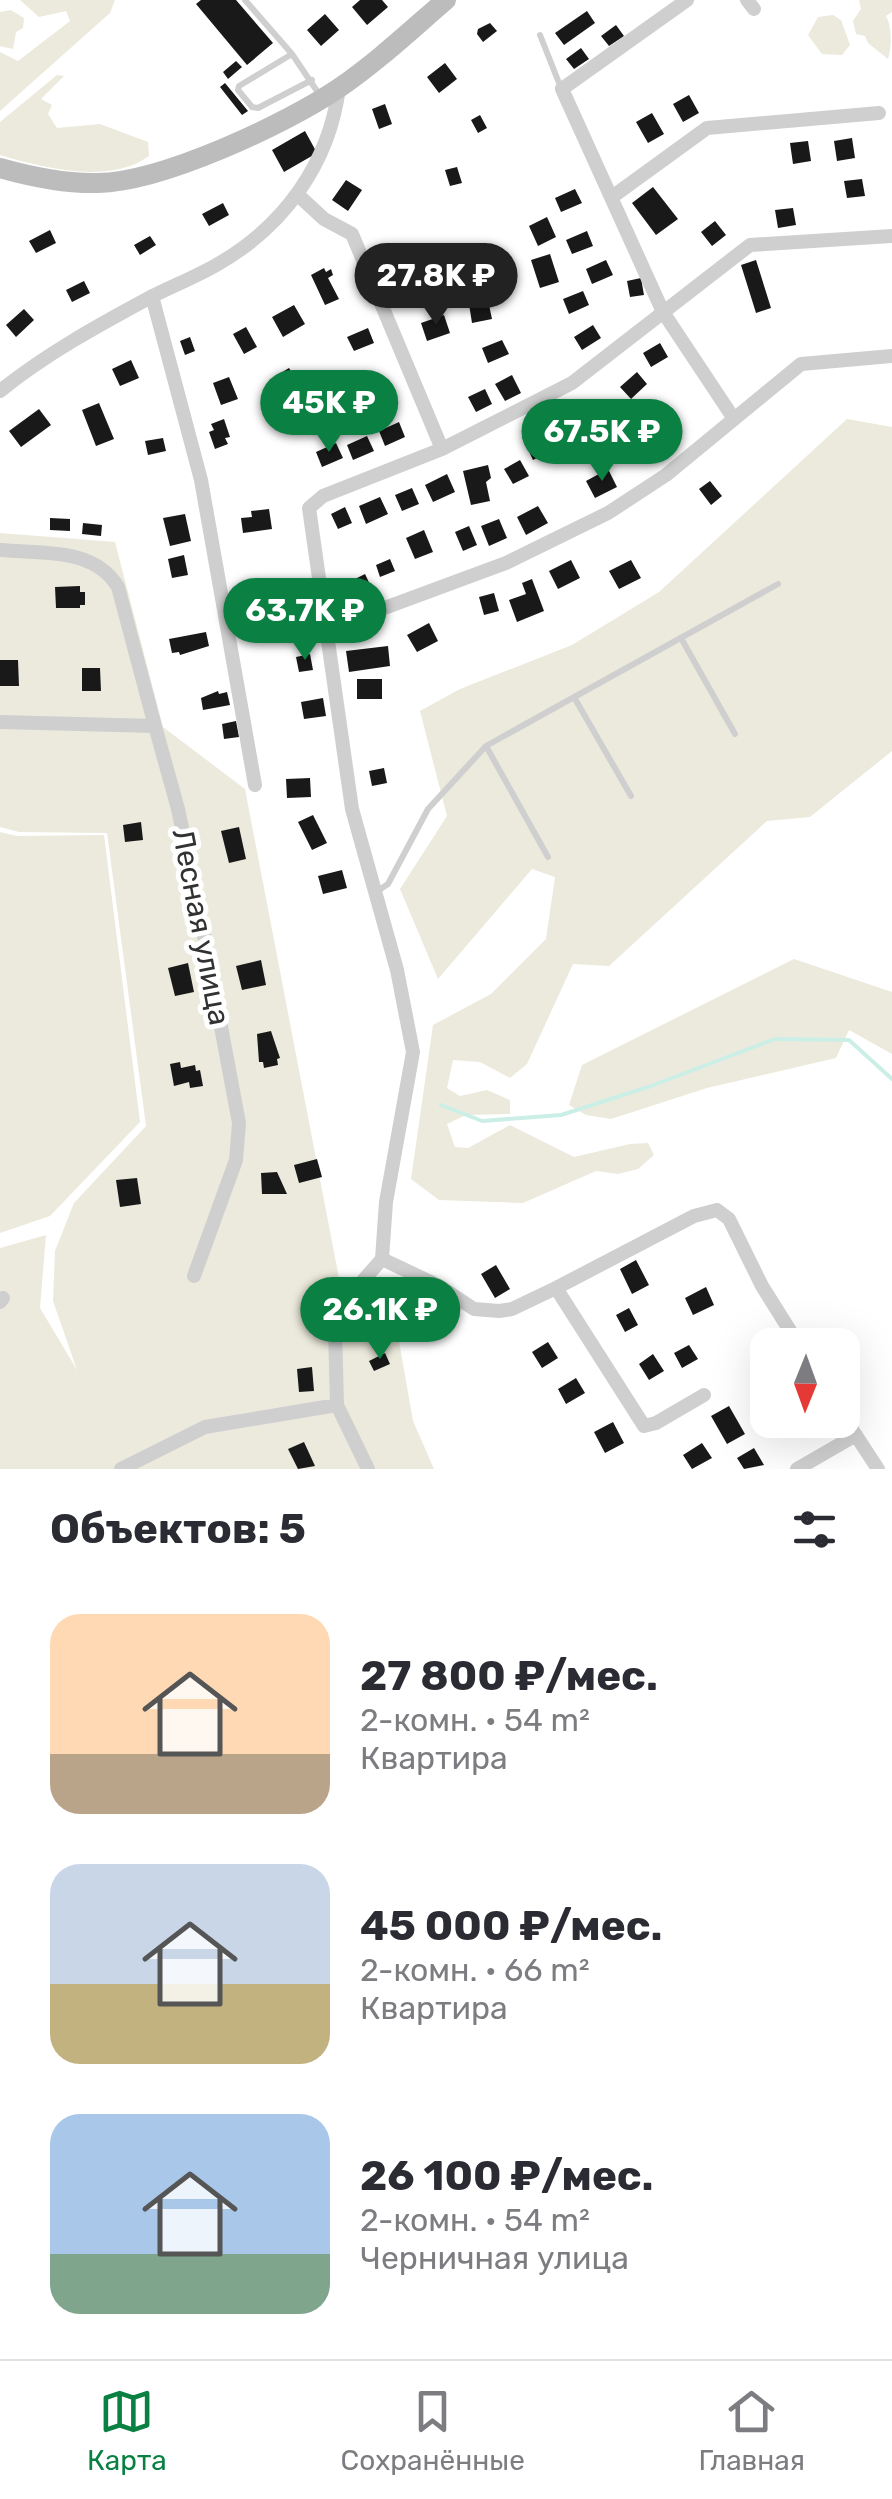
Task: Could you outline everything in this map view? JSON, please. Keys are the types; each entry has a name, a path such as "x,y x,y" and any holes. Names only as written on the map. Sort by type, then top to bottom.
{"main road":[{"path":"0,168 69,183 135,180 204,155 324,89 446,0"}],"street":[{"path":"687,0 562,89 663,312 734,419"},
{"path":"0,391 41,358 219,264 271,224 298,195 323,152 324,89"},
{"path":"612,196 707,128 879,112"},
{"path":"298,195 324,219 352,234 442,449"},
{"path":"368,1469 337,1405 334,1328 353,1292 382,1258 386,1202 413,1052 396,970 352,809 309,508 324,496 442,449 572,383 750,246 892,236"},
{"path":"152,296 200,480 256,785"},
{"path":"325,630 506,563 608,514 666,475 801,364 892,356"},
{"name":"Лесная улица","path":"0,550 88,558 108,570 118,587 178,809 239,1123 236,1160 194,1276"},
{"path":"0,722 154,726"},
{"path":"382,1258 439,1286 474,1309 512,1309 694,1216 716,1210 729,1219 762,1286 788,1328"},
{"path":"556,1288 644,1426 704,1395"},
{"path":"121,1469 205,1427 337,1405"},
{"path":"796,1469 851,1438"},
{"path":"858,1438 878,1469"}],"lane":[{"path":"245,0 324,89 252,107 239,86 292,54"},
{"path":"540,35 562,89"},
{"path":"375,893 388,884 428,809 486,746 778,584"},
{"path":"681,638 735,734"},
{"path":"574,697 631,796"},
{"path":"486,746 548,857"}],"shaded area":[{"path":"20,0 115,0 110,13 0,111 0,52 18,61 70,21 66,11 39,17"},
{"path":"859,0 892,0 892,12 886,16 891,37 888,59 865,36 856,34 853,21 861,9"},
{"path":"11,10 24,18 13,49 0,46 0,12"},
{"path":"833,15 841,20 850,45 842,55 822,54 808,35 818,17"},
{"path":"57,75 64,76 41,99 52,105 48,114 57,128 100,124 148,142 149,156 133,165 96,172 56,169 0,155 0,122"},
{"path":"847,419 892,427 892,751 810,817 767,821 609,966 573,964 527,1064 510,1078 480,1062 453,1060 447,1088 460,1096 487,1090 510,1100 510,1114 466,1115 447,1124 455,1147 468,1148 510,1125 574,1157 648,1143 654,1155 638,1169 618,1174 596,1171 523,1203 439,1200 411,1179 433,1025 491,994 546,939 555,877 532,869 438,979 400,889 447,816 420,711 460,689 572,645 659,592"},
{"path":"0,533 115,542 163,727 245,789 343,1299 396,1324 413,1421 434,1469 0,1469 0,1248 46,1235 40,1308 77,1370 53,1301 55,1251 74,1203 146,1126 107,833 19,832 0,827"},
{"path":"0,832 17,836 104,835 140,1122 50,1216 0,1233"},
{"path":"794,959 892,992 892,1054 849,1030 836,1058 707,1088 611,1119 586,1115 569,1105 582,1065"}],"building":[{"path":"201,0 236,0 273,43 247,65 196,4"},
{"path":"360,0 382,0 388,7 367,25 352,7"},
{"path":"587,11 595,23 564,45 555,33"},
{"path":"325,14 339,30 321,46 307,30"},
{"path":"490,23 497,31 483,42 478,29"},
{"path":"616,25 624,36 609,46 601,36"},
{"path":"581,48 589,59 574,69 566,59"},
{"path":"236,61 242,67 228,79 223,72"},
{"path":"445,63 457,79 439,93 427,77"},
{"path":"225,83 248,111 242,115 220,87"},
{"path":"689,95 699,113 683,122 673,104"},
{"path":"385,104 392,124 379,129 372,109"},
{"path":"652,113 664,134 648,143 636,122"},
{"path":"480,115 487,128 478,133 471,120"},
{"path":"305,131 317,153 284,172 272,150"},
{"path":"852,138 855,158 837,161 834,141"},
{"path":"808,141 811,161 793,164 790,143"},
{"path":"457,167 462,183 450,186 445,170"},
{"path":"862,179 865,196 847,198 844,181"},
{"path":"346,180 362,190 348,211 332,200"},
{"path":"653,187 678,219 656,235 632,203"},
{"path":"575,189 582,203 561,212 555,198"},
{"path":"223,203 229,215 209,226 202,214"},
{"path":"793,208 796,225 778,228 775,210"},
{"path":"547,217 556,237 538,246 529,226"},
{"path":"715,221 726,235 712,246 701,232"},
{"path":"50,230 56,243 36,253 29,241"},
{"path":"587,231 593,246 572,254 566,240"},
{"path":"150,236 156,245 140,255 134,245"},
{"path":"550,254 559,282 540,288 531,260"},
{"path":"606,260 613,275 592,284 586,269"},
{"path":"756,260 771,308 756,313 741,265"},
{"path":"324,268 326,272 331,269 333,275 328,278 339,299 325,305 311,275"},
{"path":"641,278 644,295 630,297 627,281"},
{"path":"84,281 90,293 72,302 66,290"},
{"path":"583,291 589,305 569,314 563,299"},
{"path":"488,300 492,319 472,323 469,304"},
{"path":"294,305 305,324 283,337 272,317"},
{"path":"24,309 34,320 16,337 6,325"},
{"path":"444,315 450,333 427,341 421,323"},
{"path":"593,325 601,338 582,350 574,337"},
{"path":"246,327 257,347 244,354 233,334"},
{"path":"368,328 374,343 354,351 347,337"},
{"path":"190,337 195,351 185,355 180,341"},
{"path":"502,340 509,354 488,363 482,348"},
{"path":"660,343 668,357 651,367 643,353"},
{"path":"131,360 139,378 120,386 112,369"},
{"path":"289,368 298,382 288,388 279,374"},
{"path":"637,372 647,384 631,399 620,387"},
{"path":"512,375 521,393 505,401 495,384"},
{"path":"229,377 238,399 221,405 213,383"},
{"path":"485,389 492,404 476,412 468,397"},
{"path":"608,402 614,419 598,425 591,409"},
{"path":"99,403 114,439 96,446 82,410"},
{"path":"39,409 51,425 21,447 9,431"},
{"path":"224,419 230,437 225,438 228,444 215,449 209,432 214,430 211,424"},
{"path":"577,420 584,434 566,442 560,428"},
{"path":"399,422 405,437 385,446 379,431"},
{"path":"665,428 673,441 657,451 648,438"},
{"path":"531,432 533,437 541,432 551,451 533,460 522,437"},
{"path":"367,436 374,451 353,460 347,445"},
{"path":"163,438 166,451 148,455 145,441"},
{"path":"336,443 343,458 322,467 316,452"},
{"path":"520,460 529,476 513,484 504,469"},
{"path":"488,465 490,501 471,505 463,471"},
{"path":"608,469 617,487 595,498 586,481"},
{"path":"447,474 455,492 433,502 425,485"},
{"path":"710,481 722,496 711,505 699,489"},
{"path":"412,488 419,504 402,511 395,495"},
{"path":"380,497 388,514 366,524 359,506"},
{"path":"538,506 548,523 526,535 517,517"},
{"path":"345,507 352,523 338,529 331,514"},
{"path":"269,509 272,529 243,533 241,518 252,517 251,511"},
{"path":"185,514 191,541 170,546 163,518"},
{"path":"50,518 70,519 70,531 50,530"},
{"path":"499,519 507,538 489,546 481,526"},
{"path":"83,523 102,525 101,536 82,534"},
{"path":"469,526 477,545 463,551 455,532"},
{"path":"424,530 433,552 415,559 406,538"},
{"path":"184,555 188,575 172,578 168,559"},
{"path":"390,559 395,571 380,577 376,565"},
{"path":"571,560 580,578 558,589 549,571"},
{"path":"631,560 641,578 619,589 609,571"},
{"path":"365,574 373,591 351,602 343,585"},
{"path":"295,578 298,597 273,601 270,582"},
{"path":"532,579 544,611 517,622 509,600 526,594 522,583"},
{"path":"80,586 80,592 85,592 85,605 56,608 55,587"},
{"path":"494,593 499,611 484,615 479,597"},
{"path":"429,623 438,641 417,652 407,635"},
{"path":"206,632 209,646 180,655 172,653 169,639"},
{"path":"388,646 390,666 349,672 346,651"},
{"path":"310,654 313,670 299,672 296,657"},
{"path":"0,660 18,660 19,686 0,686"},
{"path":"82,668 100,668 101,691 82,691"},
{"path":"357,679 382,679 382,699 357,699"},
{"path":"227,692 230,705 203,710 201,698"},
{"path":"323,698 326,716 304,719 301,702"},
{"path":"236,721 239,737 224,739 222,724"},
{"path":"384,768 387,783 372,786 369,771"},
{"path":"310,778 311,797 287,798 286,779"},
{"path":"313,815 327,843 312,850 298,822"},
{"path":"141,822 143,840 125,842 123,825"},
{"path":"239,827 246,859 229,863 221,831"},
{"path":"342,870 347,888 323,894 318,876"},
{"path":"261,960 266,985 242,990 236,966"},
{"path":"188,963 194,992 175,996 168,968"},
{"path":"271,1031 280,1058 278,1065 264,1068 263,1062 259,1062 257,1034"},
{"path":"180,1062 181,1068 195,1065 196,1071 200,1070 203,1086 190,1088 189,1082 174,1086 170,1064"},
{"path":"317,1159 322,1177 299,1183 294,1165"},
{"path":"277,1172 287,1194 262,1194 261,1173"},
{"path":"137,1178 141,1204 120,1207 116,1180"},
{"path":"636,1260 649,1285 632,1294 620,1269"},
{"path":"496,1265 510,1289 495,1298 481,1274"},
{"path":"706,1287 714,1305 693,1315 685,1298"},
{"path":"629,1308 638,1325 625,1332 616,1315"},
{"path":"548,1342 558,1358 542,1368 532,1352"},
{"path":"689,1345 698,1359 682,1368 674,1353"},
{"path":"385,1353 390,1364 374,1371 369,1361"},
{"path":"653,1354 664,1371 649,1380 639,1364"},
{"path":"312,1367 314,1391 299,1392 297,1369"},
{"path":"576,1378 585,1393 566,1404 558,1389"},
{"path":"729,1406 745,1434 727,1444 711,1416"},
{"path":"613,1422 624,1443 605,1453 594,1432"},
{"path":"304,1442 315,1466 298,1469 288,1449"},
{"path":"702,1443 712,1458 692,1469 683,1455"},
{"path":"754,1448 764,1465 744,1469 737,1458"}],"waterway":[{"path":"441,1105 482,1121 561,1115 775,1039 849,1040 892,1079"}]}
